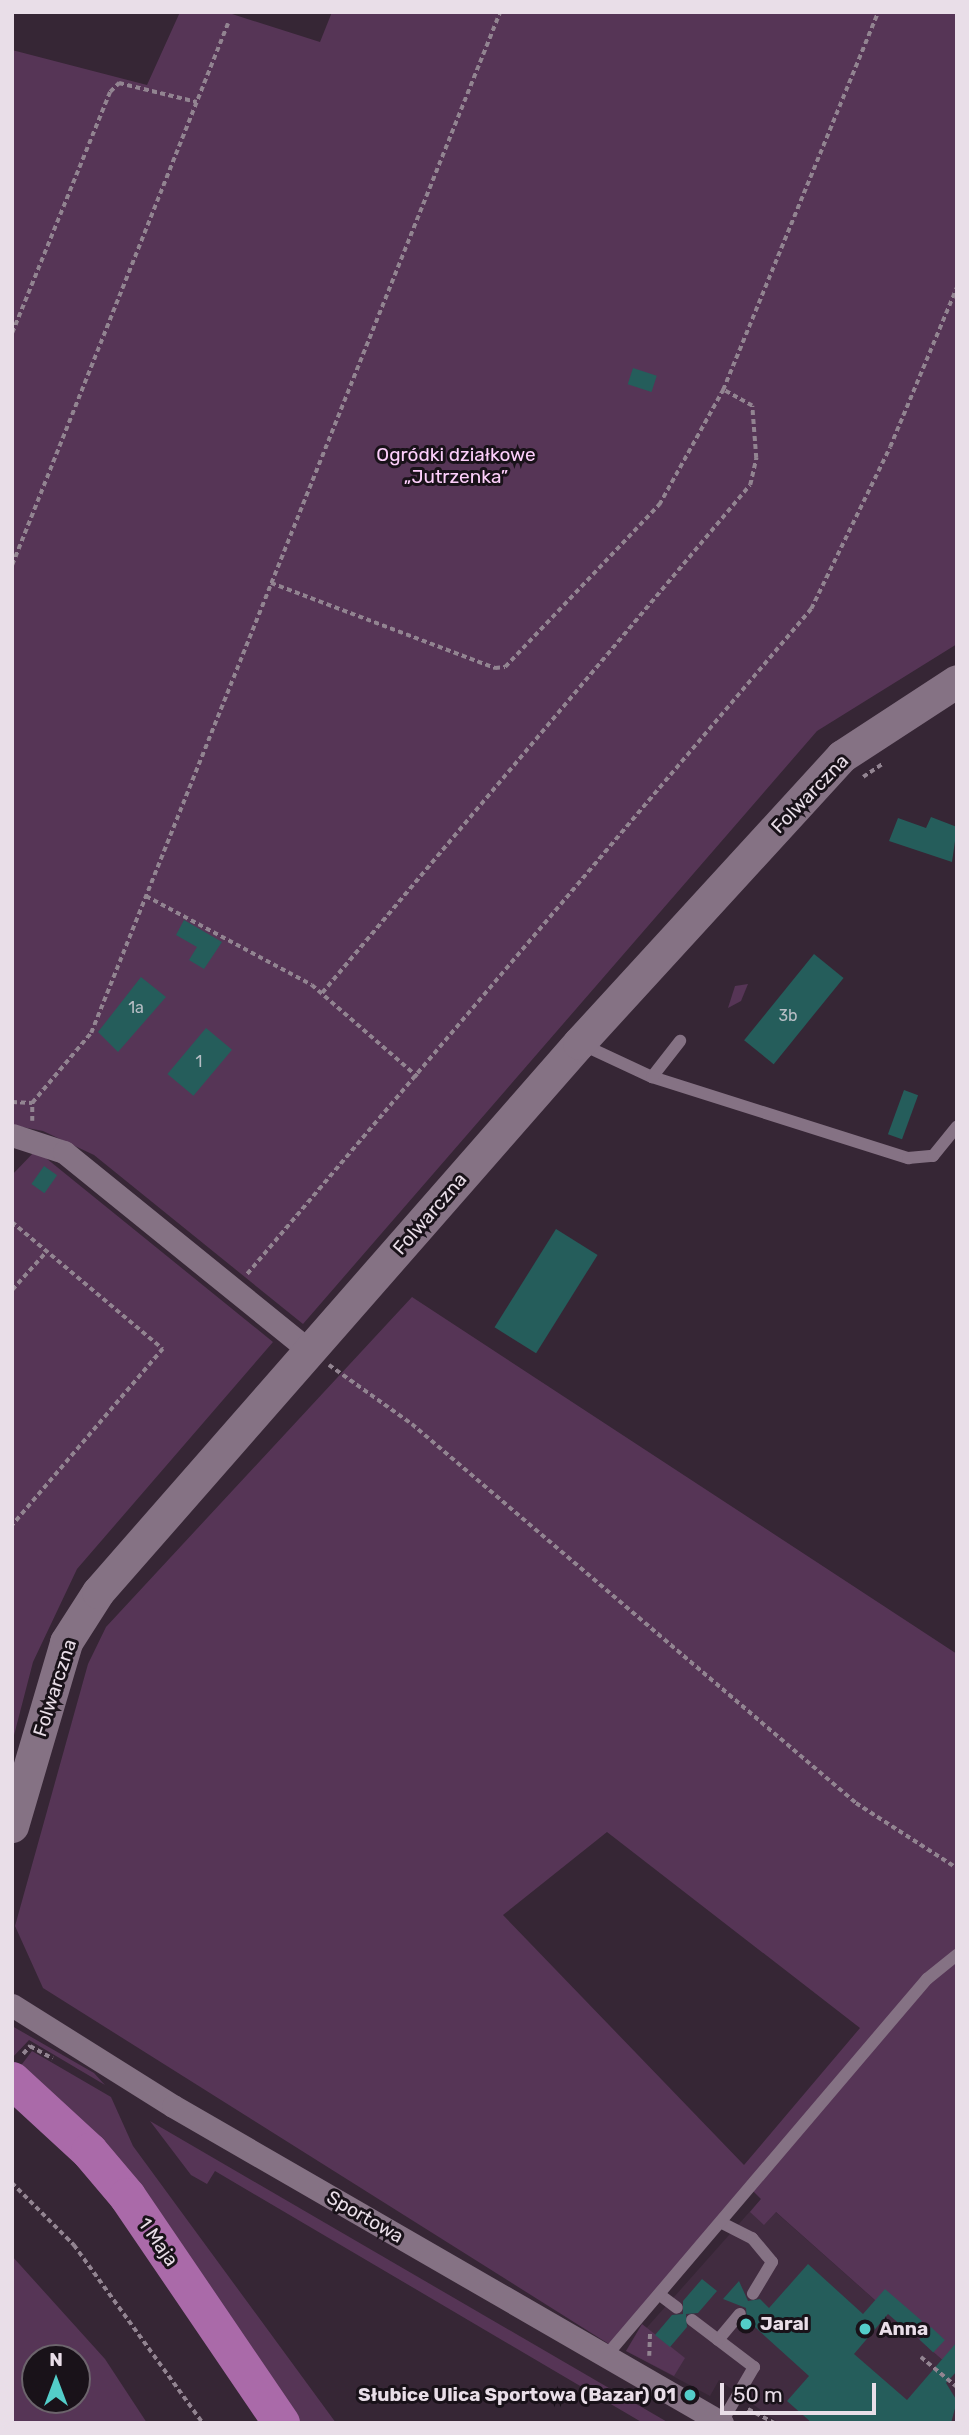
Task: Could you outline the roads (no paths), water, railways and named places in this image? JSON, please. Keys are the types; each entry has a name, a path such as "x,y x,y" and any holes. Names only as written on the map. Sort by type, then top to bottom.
{"main road":[{"name":"1 Maja","path":"12,2080 89,2151 127,2196 281,2423"}],"street":[{"name":"Folwarczna","path":"12,1826 66,1643 85,1612 579,1043 842,755 957,681"},
{"path":"21,1137 74,1160 311,1352"},
{"name":"Sportowa","path":"12,2005 722,2423"}],"lane":[{"path":"652,1077 680,1041"},
{"path":"579,1043 652,1077 908,1158 933,1156 957,1126"},
{"path":"606,2356 722,2224 927,1979 957,1955"},
{"path":"722,2224 751,2238 772,2262 753,2294"},
{"path":"660,2295 677,2308"},
{"path":"718,2340 740,2314"},
{"path":"692,2320 754,2367 722,2423"}],"place":[{"name":"Jaral","path":"746,2324"},
{"name":"Anna","path":"865,2329"},
{"name":"Słubice Ulica Sportowa (Bazar) 01","path":"690,2395"}],"park label":[{"name":"Ogródki działkowe „Jutrzenka”","path":"456,466"}]}
